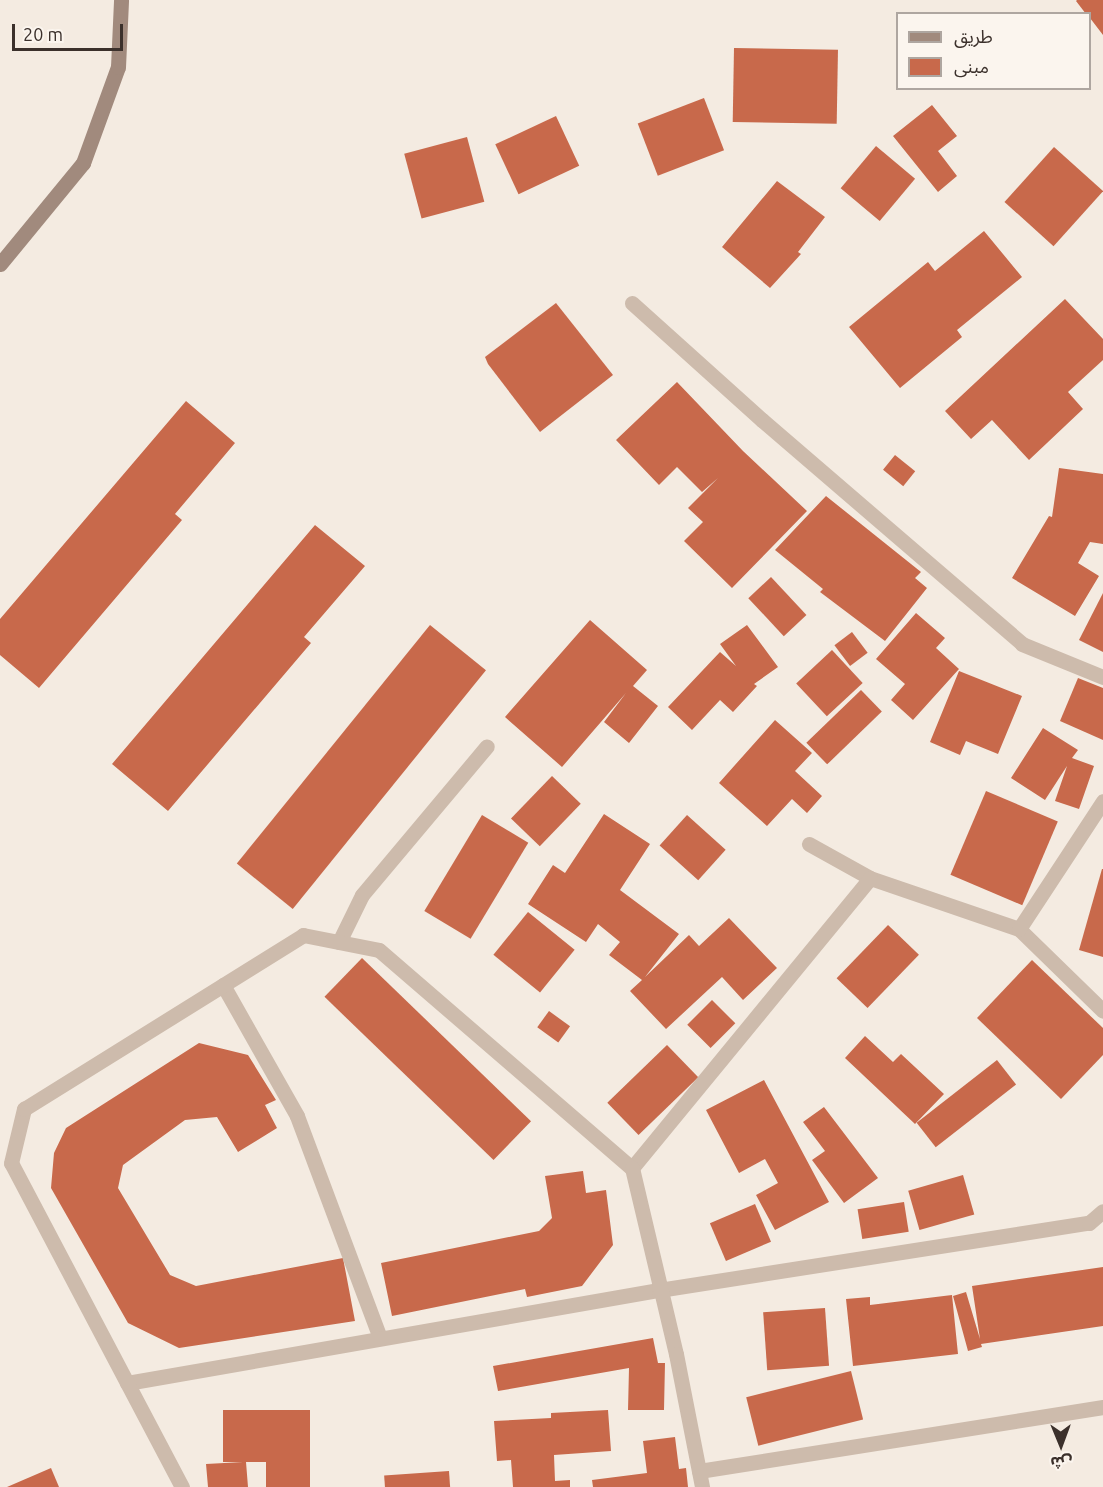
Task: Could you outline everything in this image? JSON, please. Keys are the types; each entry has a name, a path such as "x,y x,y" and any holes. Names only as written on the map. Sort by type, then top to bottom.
{"main road":[{"path":"0,264 83,163 118,67 121,0"}],"street":[{"path":"632,303 770,428 1022,644 1103,677"},
{"path":"339,942 362,895 487,746"},
{"path":"1019,929 1103,801"},
{"path":"809,844 870,878 1019,929 1103,1011"},
{"path":"632,1168 870,878"},
{"path":"182,1487 11,1163 24,1109 303,935 379,950 632,1168 659,1290 676,1354 702,1487"},
{"path":"223,985 297,1116 380,1338"},
{"path":"127,1383 659,1290 1089,1223 1103,1211"},
{"path":"699,1471 1103,1407"}],"building":[{"path":"1103,0 1103,35 1091,19 1091,12 1084,12 1076,1"},
{"path":"734,48 838,50 837,124 733,122"},
{"path":"704,98 724,150 658,176 638,123"},
{"path":"932,105 957,136 938,151 957,176 938,192 893,136"},
{"path":"556,116 579,166 519,194 495,144"},
{"path":"467,137 484,202 422,219 404,154"},
{"path":"876,146 915,179 880,221 841,188"},
{"path":"1054,147 1103,191 1054,246 1004,202"},
{"path":"777,181 825,217 798,252 801,254 770,288 722,247"},
{"path":"984,231 1022,277 957,330 962,337 900,388 849,327 928,262 935,271"},
{"path":"1065,299 1103,339 1103,360 1068,392 1083,409 1029,460 992,420 971,439 945,411"},
{"path":"556,303 613,375 540,432 485,357"},
{"path":"677,382 743,451 807,511 732,588 684,541 703,522 688,508 718,478 702,492 677,467 659,485 616,440"},
{"path":"186,401 235,443 175,514 182,520 39,688 0,655 0,619"},
{"path":"895,455 915,471 903,486 883,470"},
{"path":"1059,468 1103,474 1103,544 1090,542 1078,563 1099,576 1075,616 1012,578 1049,516 1052,517"},
{"path":"826,496 921,572 915,578 927,588 885,641 820,592 823,589 775,550"},
{"path":"315,525 365,566 304,637 311,643 168,811 112,764"},
{"path":"771,577 806,615 784,636 748,598"},
{"path":"1103,593 1103,652 1079,640"},
{"path":"916,613 945,638 936,648 959,669 913,720 891,700 905,684 876,659"},
{"path":"590,620 647,670 633,686 658,706 629,743 604,722 626,693 562,767 505,717"},
{"path":"430,625 486,670 293,909 237,864"},
{"path":"747,625 778,667 754,684 757,686 733,712 720,700 692,730 668,707 720,652 736,666 720,644"},
{"path":"852,632 868,653 850,666 834,645"},
{"path":"832,650 863,683 827,716 796,683"},
{"path":"959,671 1022,696 998,754 966,741 960,755 930,742"},
{"path":"1078,678 1103,688 1103,740 1060,721"},
{"path":"861,690 882,712 827,764 806,743"},
{"path":"775,720 812,753 795,771 822,796 807,813 792,799 767,826 719,783"},
{"path":"1043,728 1078,750 1072,758 1094,766 1079,809 1055,801 1067,766 1045,800 1011,778"},
{"path":"552,776 581,804 540,846 511,818"},
{"path":"986,791 1058,821 1022,905 950,875"},
{"path":"604,814 650,844 620,890 679,934 645,977 689,935 699,946 729,918 777,968 743,1000 722,977 666,1029 630,991 642,980 609,955 620,942 598,924 586,942 528,904 553,865 565,873"},
{"path":"482,815 528,843 471,939 424,911"},
{"path":"687,815 726,850 698,880 660,845"},
{"path":"1103,869 1103,957 1079,950"},
{"path":"528,912 575,950 540,993 493,955"},
{"path":"888,925 919,955 868,1008 837,978"},
{"path":"362,958 531,1121 494,1160 324,997"},
{"path":"1032,960 1103,1028 1103,1055 1061,1099 977,1018"},
{"path":"712,1000 735,1023 711,1048 687,1025"},
{"path":"549,1011 570,1026 558,1042 537,1027"},
{"path":"865,1036 893,1062 901,1054 944,1094 915,1124 845,1058"},
{"path":"199,1043 248,1055 276,1100 265,1105 277,1128 238,1152 217,1117 185,1120 123,1165 118,1188 170,1275 196,1286 343,1258 355,1321 179,1348 128,1323 51,1188 54,1153 66,1128"},
{"path":"667,1045 698,1077 639,1135 607,1103"},
{"path":"997,1060 1016,1084 936,1147 917,1123"},
{"path":"764,1080 829,1202 775,1230 756,1195 778,1183 765,1159 739,1173 706,1110"},
{"path":"824,1107 878,1178 844,1203 812,1160 825,1151 803,1122"},
{"path":"583,1171 586,1193 606,1190 613,1245 582,1286 527,1297 525,1289 392,1316 381,1263 539,1231 552,1218 545,1176"},
{"path":"963,1175 974,1214 920,1230 908,1191"},
{"path":"904,1202 909,1232 862,1239 858,1209"},
{"path":"755,1204 771,1242 726,1261 710,1223"},
{"path":"1103,1267 1103,1326 981,1344 982,1347 968,1351 953,1296 966,1292 980,1339 972,1286"},
{"path":"952,1295 958,1354 853,1366 846,1299 870,1297 870,1305"},
{"path":"825,1308 829,1366 767,1370 763,1312"},
{"path":"653,1338 658,1363 665,1363 664,1410 628,1410 629,1368 498,1391 493,1366"},
{"path":"851,1371 863,1420 758,1446 746,1397"},
{"path":"223,1410 310,1410 310,1487 266,1487 266,1462 246,1462 248,1487 208,1487 206,1464 243,1462 223,1462"},
{"path":"608,1410 611,1451 554,1455 555,1481 570,1480 570,1487 513,1487 511,1460 497,1461 494,1421 551,1418 551,1413"},
{"path":"675,1437 679,1469 686,1468 688,1487 593,1487 592,1480 647,1473 643,1441"},
{"path":"51,1468 59,1487 7,1487"},
{"path":"449,1471 450,1487 385,1487 384,1476"}]}
